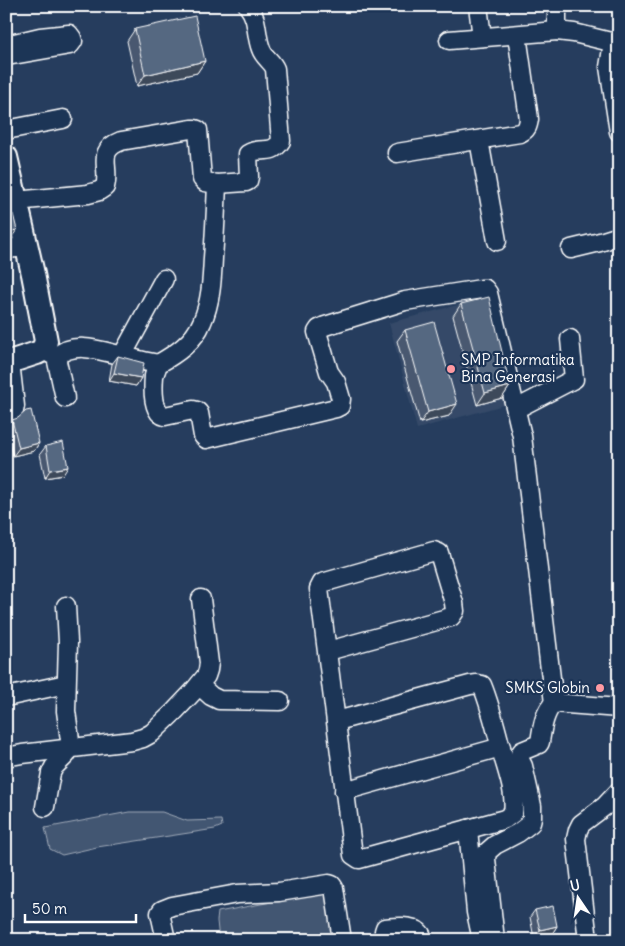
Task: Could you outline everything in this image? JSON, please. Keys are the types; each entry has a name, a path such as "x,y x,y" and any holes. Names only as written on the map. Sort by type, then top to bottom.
{"main road":[{"path":"6,157 16,201 17,248 49,354 37,354 8,362"}],"street":[{"path":"16,201 88,194 99,191 105,187 107,181 105,156 107,149 112,144 195,128 199,133 202,179 205,182 217,184 248,181 248,154 252,151 270,150 277,146 280,141 275,69 261,49 257,25 253,12 248,6"},
{"path":"478,6 482,37"},
{"path":"556,6 557,32"},
{"path":"449,40 557,32 574,33 616,43 609,67 619,132"},
{"path":"6,45 40,37 69,34 72,38 70,45 6,55"},
{"path":"397,153 524,132 527,128 528,119 517,35"},
{"path":"6,130 63,119"},
{"path":"479,140 497,241"},
{"path":"66,398 49,354 76,348 92,348 158,364 172,357 190,341 202,323 212,286 217,184"},
{"path":"571,249 619,236"},
{"path":"122,356 164,279"},
{"path":"158,364 154,375 154,394 155,405 159,413 165,416 193,410 197,411 204,438 220,436 340,406 341,399 336,382 330,372 317,332 325,326 405,301 485,289 488,293 522,436 554,703"},
{"path":"516,409 574,379 570,339"},
{"path":"6,417 14,411 15,406 15,391 8,362"},
{"path":"328,651 451,616 455,611 454,603 439,553 434,550 322,583 320,590 353,855 359,859 505,819 513,813 514,806 511,787 482,685 477,684 337,720"},
{"path":"6,757 132,741 152,733 174,712 206,676 209,663 201,599"},
{"path":"45,807 51,774 54,767 66,756 70,740 66,710 68,642 66,606"},
{"path":"6,697 66,684"},
{"path":"199,685 211,696 219,700 280,701"},
{"path":"554,703 619,708"},
{"path":"495,940 486,859 487,852 531,823 532,806 520,754 522,751 539,744 546,717 554,703"},
{"path":"344,791 501,747"},
{"path":"588,940 576,839 581,824 605,806 619,791"},
{"path":"468,830 476,912 482,940"},
{"path":"166,940 160,912 172,906 237,894 279,892 329,884 334,888 342,940"},
{"path":"380,940 384,938 385,928 401,927 418,930 423,940"}],"shaded area":[{"path":"484,298 511,403 417,429 389,323","holes":["453,316 506,397 477,404"]},
{"path":"129,812 162,812 187,821 221,820 222,826 215,829 97,847 62,855 50,849 45,828"},
{"path":"342,889 349,940 219,940 218,912"}],"building":[{"path":"195,16 205,61 145,75 135,29"},
{"path":"13,214 17,230 6,232 6,215"},
{"path":"489,297 510,386 485,393 461,304"},
{"path":"434,322 457,404 428,412 405,330"},
{"path":"118,356 144,363 141,378 114,373"},
{"path":"31,410 39,443 19,448 12,420"},
{"path":"63,442 68,467 50,470 46,446"},
{"path":"553,906 557,926 540,930 535,910"}],"place":[{"name":"SMP Informatika Bina Generasi","path":"451,369"},
{"name":"SMKS Globin","path":"600,688"}]}
